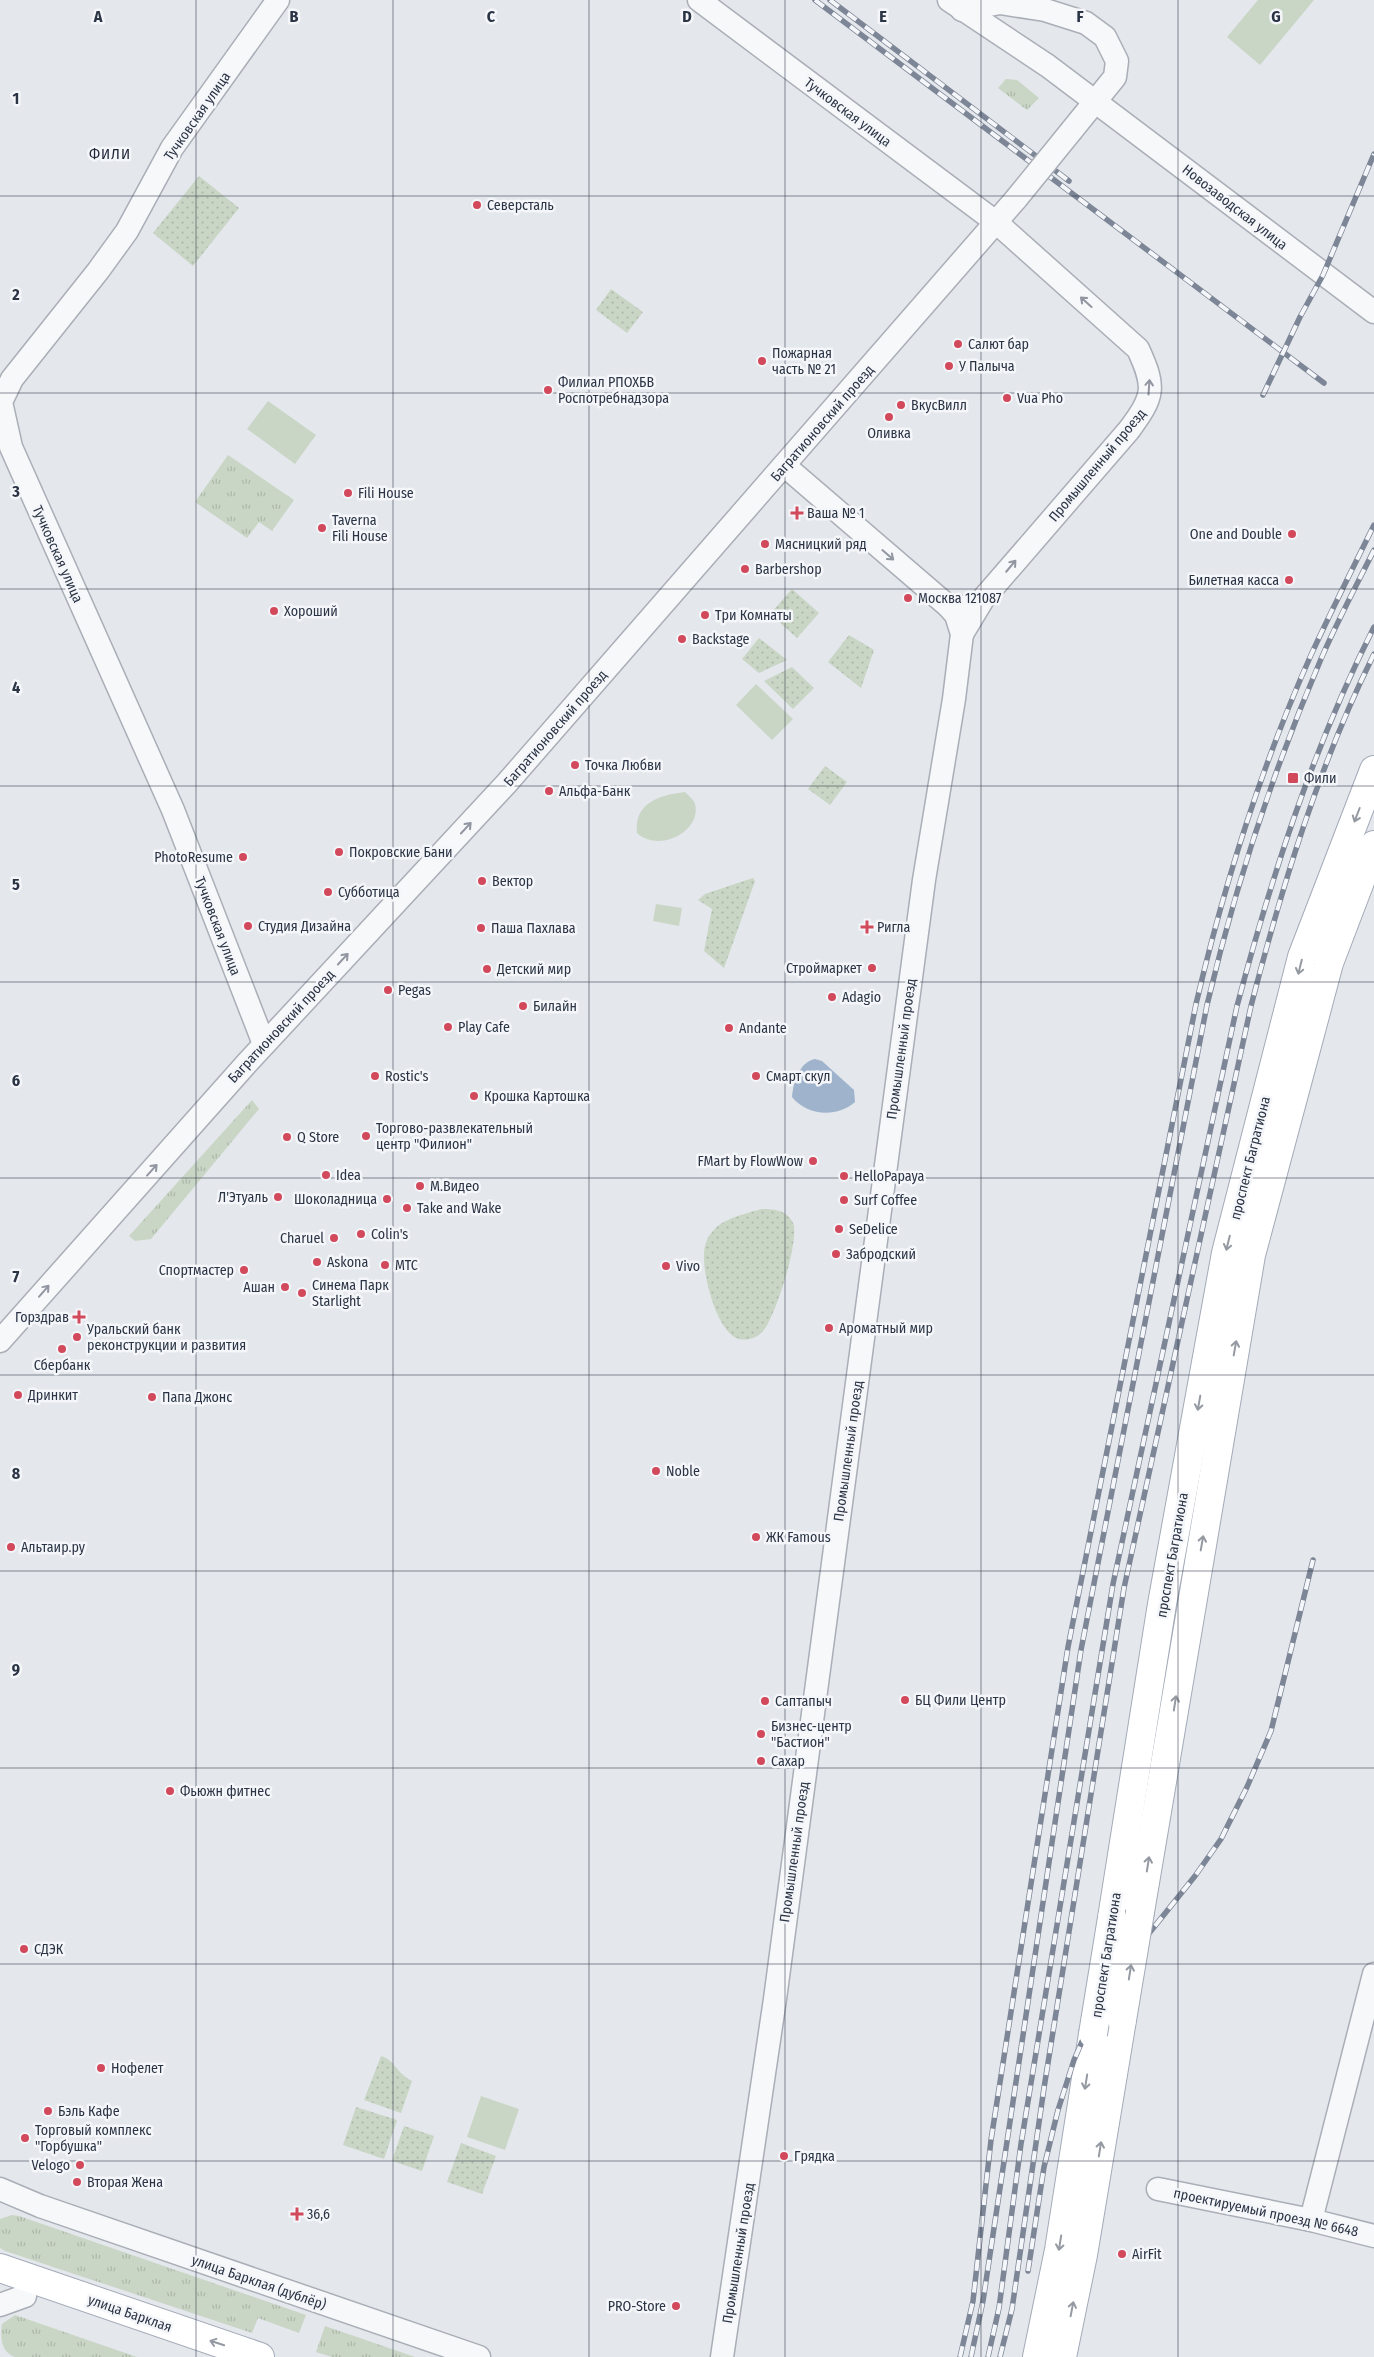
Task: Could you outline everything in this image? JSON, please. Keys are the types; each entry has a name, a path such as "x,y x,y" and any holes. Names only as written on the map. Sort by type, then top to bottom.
{"main road":[{"name":"проспект Багратиона","path":"1038,2357 1059,2250 1162,1604 1226,1253 1302,957 1374,770"},
{"name":"проспект Багратиона","path":"1062,2357 1083,2255 1251,1255 1329,963 1374,845"},
{"name":"улица Барклая","path":"0,2268 260,2357"},
{"name":"улица Барклая","path":"0,2287 202,2357"}],"street":[{"name":"Тучковская улица","path":"264,1044 173,810 11,447 1,402 12,379 98,271 126,231 172,148 278,0"},
{"name":"Тучковская улица","path":"699,0 997,223"},
{"name":"Новозаводская улица","path":"956,5 1000,3 1045,10 1086,22 1105,37 1117,62 1115,77 1095,102"},
{"name":"Новозаводская улица","path":"956,5 1048,66 1374,312"},
{"name":"Багратионовский проезд","path":"0,1341 264,1044 506,784 997,223 1095,102"},
{"name":"Промышленный проезд","path":"722,2357 776,1990 924,880 954,698 962,634 983,599 1130,430 1147,406 1151,385 1150,374 1138,350 997,223"},
{"name":"Промышленный проезд","path":"785,466 948,606 956,615 962,634"},
{"path":"948,606 970,606 983,599"},
{"path":"1311,2220 1374,1974"},
{"name":"улица Барклая (дублёр)","path":"0,2189 40,2206 479,2357"},
{"name":"проектируемый проезд № 6648","path":"1158,2189 1311,2220 1374,2236"},
{"name":"улица Барклая (дублёр)","path":"0,2205 40,2206"},
{"path":"0,2254 52,2286"},
{"path":"0,2305 25,2296"}],"green space":[{"path":"1258,0 1314,0 1260,65 1227,37"},
{"path":"1006,79 1017,80 1039,98 1027,110 998,88"},
{"path":"199,176 239,208 193,266 153,233"},
{"path":"611,289 643,312 627,333 596,310"},
{"path":"268,401 316,435 295,464 247,429"},
{"path":"228,455 294,500 272,531 259,522 247,538 195,502"},
{"path":"792,589 819,613 797,638 770,614"},
{"path":"849,635 874,650 861,688 828,662"},
{"path":"759,638 787,660 759,673 742,659"},
{"path":"792,667 814,688 793,709 764,681"},
{"path":"756,684 793,719 772,740 736,705"},
{"path":"825,766 847,782 830,805 808,789"},
{"path":"685,792 695,804 695,814 692,823 685,831 666,840 656,841 646,839 637,833 637,823 640,814 650,802 666,795"},
{"path":"753,878 755,881 724,968 704,951 712,909 698,900 705,894"},
{"path":"656,904 682,908 679,926 653,921"},
{"path":"252,1100 259,1109 151,1239 135,1241 129,1236"},
{"path":"761,1209 780,1211 787,1215 793,1223 793,1245 780,1296 774,1311 763,1331 755,1337 746,1340 731,1335 718,1315 709,1289 704,1255 708,1239 717,1227 735,1217"},
{"path":"381,2056 389,2060 402,2074 412,2081 401,2113 364,2100"},
{"path":"481,2096 519,2109 505,2150 467,2137"},
{"path":"356,2107 397,2120 384,2159 343,2145"},
{"path":"404,2126 434,2136 422,2171 392,2161"},
{"path":"461,2143 496,2156 482,2194 447,2182"},
{"path":"12,2215 306,2315 299,2333 258,2318 252,2333 5,2251 0,2248 0,2219"},
{"path":"15,2315 137,2357 15,2357 10,2355 4,2348 1,2334 2,2324"},
{"path":"325,2326 415,2357 332,2357 316,2352"}],"water":[{"path":"815,1059 822,1061 854,1090 855,1102 840,1111 822,1113 806,1108 792,1097 795,1080 801,1069 809,1061"}],"railway":[{"path":"815,0 1324,383"},
{"path":"830,0 1069,181"},
{"path":"1263,395 1300,317 1323,275 1374,154"},
{"path":"960,2357 973,2301 991,2140 1068,1647 1196,1004 1219,915 1260,783 1311,655 1374,525"},
{"path":"971,2357 983,2301 1081,1650 1207,1005 1230,917 1271,787 1303,701 1327,645 1374,550"},
{"path":"988,2357 999,2308 1021,2144 1113,1584 1237,1006 1250,957 1296,813 1332,719 1374,627"},
{"path":"1000,2357 1012,2309 1044,2088 1124,1588 1251,1006 1289,871 1319,783 1354,696 1374,654"},
{"path":"1028,2271 1044,2167 1058,2110 1074,2060 1094,2014 1118,1972 1195,1876 1221,1839 1247,1787 1271,1731 1313,1560"}],"place":[{"name":"Северсталь","path":"477,205"},
{"name":"Салют бар","path":"958,344"},
{"name":"Пожарная часть № 21","path":"762,361"},
{"name":"У Палыча","path":"949,366"},
{"name":"Филиал РПОХБВ Роспотребнадзора","path":"548,390"},
{"name":"Vua Pho","path":"1007,398"},
{"name":"ВкусВилл","path":"901,405"},
{"name":"Оливка","path":"889,417"},
{"name":"Fili House","path":"348,493"},
{"name":"Ваша № 1","path":"797,513"},
{"name":"Taverna Fili House","path":"322,528"},
{"name":"One and Double","path":"1292,534"},
{"name":"Мясницкий ряд","path":"765,544"},
{"name":"Barbershop","path":"745,569"},
{"name":"Билетная касса","path":"1289,580"},
{"name":"Москва 121087","path":"908,598"},
{"name":"Хороший","path":"274,611"},
{"name":"Три Комнаты","path":"705,615"},
{"name":"Backstage","path":"682,639"},
{"name":"Точка Любви","path":"575,765"},
{"name":"Фили","path":"1293,778"},
{"name":"Альфа-Банк","path":"549,791"},
{"name":"Покровские Бани","path":"339,852"},
{"name":"PhotoResume","path":"243,857"},
{"name":"Вектор","path":"482,881"},
{"name":"Субботица","path":"328,892"},
{"name":"Студия Дизайна","path":"248,926"},
{"name":"Ригла","path":"867,927"},
{"name":"Паша Пахлава","path":"481,928"},
{"name":"Строймаркет","path":"872,968"},
{"name":"Детский мир","path":"487,969"},
{"name":"Pegas","path":"388,990"},
{"name":"Adagio","path":"832,997"},
{"name":"Билайн","path":"523,1006"},
{"name":"Play Cafe","path":"448,1027"},
{"name":"Andante","path":"729,1028"},
{"name":"Rostic's","path":"375,1076"},
{"name":"Смарт скул","path":"756,1076"},
{"name":"Крошка Картошка","path":"474,1096"},
{"name":"Торгово-развлекательный центр \"Филион\"","path":"366,1136"},
{"name":"Q Store","path":"287,1137"},
{"name":"FMart by FlowWow","path":"813,1161"},
{"name":"Idea","path":"326,1175"},
{"name":"HelloPapaya","path":"844,1176"},
{"name":"М.Видео","path":"420,1186"},
{"name":"Л'Этуаль","path":"278,1197"},
{"name":"Шоколадница","path":"387,1199"},
{"name":"Surf Coffee","path":"844,1200"},
{"name":"Take and Wake","path":"407,1208"},
{"name":"SeDelice","path":"839,1229"},
{"name":"Colin's","path":"361,1234"},
{"name":"Charuel","path":"334,1238"},
{"name":"Забродский","path":"836,1254"},
{"name":"Askona","path":"317,1262"},
{"name":"МТС","path":"385,1265"},
{"name":"Vivo","path":"666,1266"},
{"name":"Спортмастер","path":"244,1270"},
{"name":"Ашан","path":"285,1287"},
{"name":"Синема Парк Starlight","path":"302,1293"},
{"name":"Горздрав","path":"79,1317"},
{"name":"Ароматный мир","path":"829,1328"},
{"name":"Уральский банк реконструкции и развития","path":"77,1337"},
{"name":"Сбербанк","path":"62,1349"},
{"name":"Дринкит","path":"18,1395"},
{"name":"Папа Джонс","path":"152,1397"},
{"name":"Noble","path":"656,1471"},
{"name":"ЖК Famous","path":"756,1537"},
{"name":"Альтаир.ру","path":"11,1547"},
{"name":"БЦ Фили Центр","path":"905,1700"},
{"name":"Саптапыч","path":"765,1701"},
{"name":"Бизнес-центр \"Бастион\"","path":"761,1734"},
{"name":"Сахар","path":"761,1761"},
{"name":"Фьюжн фитнес","path":"170,1791"},
{"name":"СДЭК","path":"24,1949"},
{"name":"Нофелет","path":"101,2068"},
{"name":"Бэль Кафе","path":"48,2111"},
{"name":"Торговый комплекс \"Горбушка\"","path":"25,2138"},
{"name":"Грядка","path":"784,2156"},
{"name":"Velogo","path":"80,2165"},
{"name":"Вторая Жена","path":"77,2182"},
{"name":"36,6","path":"297,2214"},
{"name":"AirFit","path":"1122,2254"},
{"name":"PRO-Store","path":"676,2306"}],"district":[{"name":"ФИЛИ","path":"110,154"}]}
